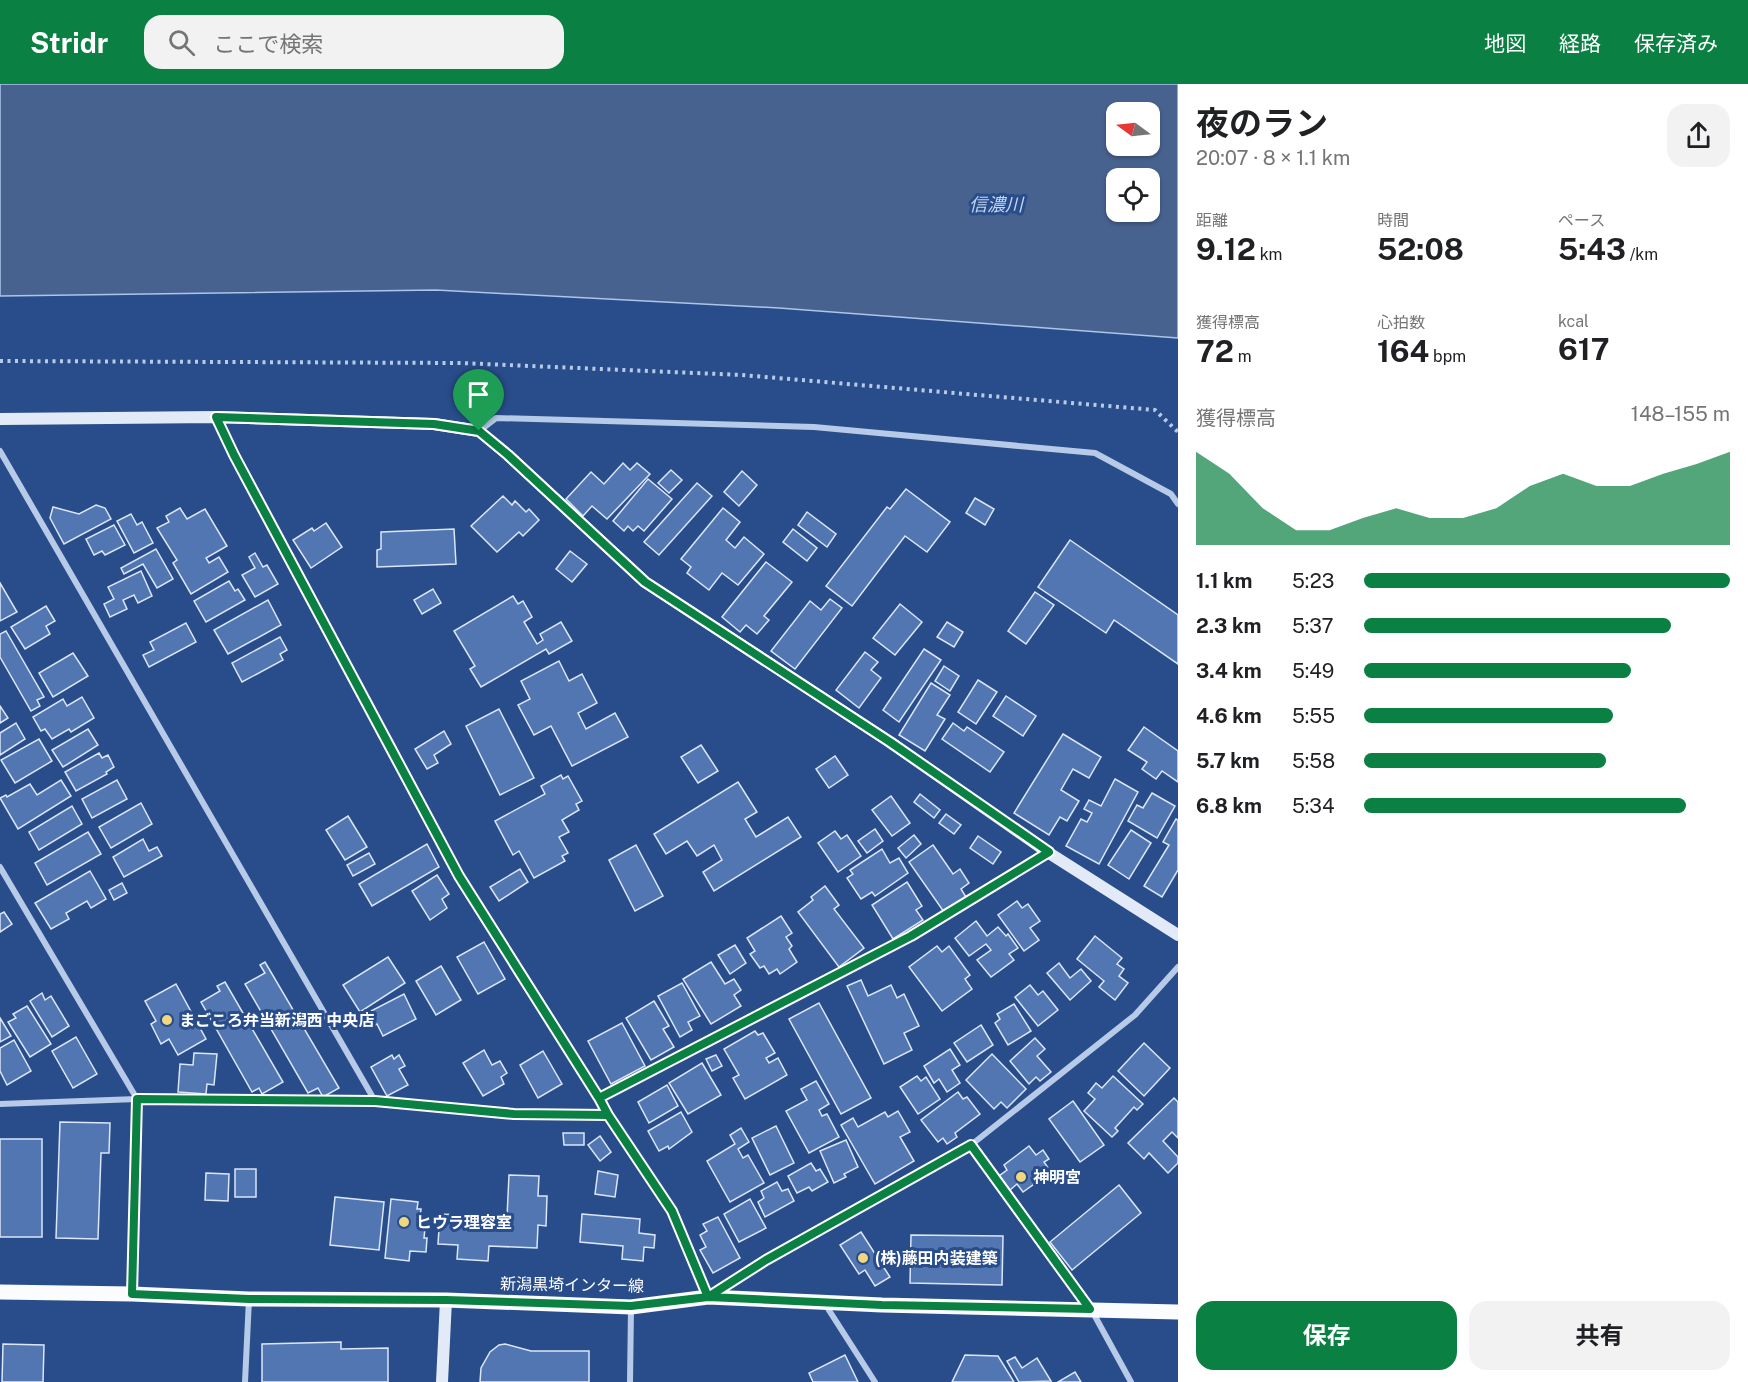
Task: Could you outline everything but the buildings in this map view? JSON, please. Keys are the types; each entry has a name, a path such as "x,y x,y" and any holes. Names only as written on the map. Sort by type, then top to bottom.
{"main road":[{"name":"新潟黒埼インター線","path":"0,1292 249,1299 446,1300 631,1306 708,1297 825,1303 1178,1312"}],"street":[{"path":"216,417 234,455 459,876 608,1115 672,1211 708,1297 766,1260 971,1145 1135,1015 1178,967"},
{"path":"0,419 216,417 434,424 479,431 645,582 890,742 1049,852 1178,935"},
{"path":"479,431 496,418 814,427 1095,453 1172,494 1178,504"},
{"path":"0,451 375,1101"},
{"path":"599,1098 911,936 1049,852"},
{"path":"0,867 137,1099 132,1294"},
{"path":"0,1104 137,1099 375,1101 514,1114 608,1115"},
{"path":"971,1145 1090,1309 1131,1382"},
{"path":"245,1382 249,1299"},
{"path":"442,1382 446,1300"},
{"path":"825,1303 875,1382"},
{"path":"630,1382 631,1306"}],"path":[{"path":"0,361 460,363 742,375 1155,410 1178,432"}],"water":[{"name":"信濃川","path":"0,84 1178,84 1178,338 779,308 436,290 0,296"}],"place":[{"name":"まごころ弁当新潟西 中央店","path":"167,1020"},
{"name":"神明宮","path":"1021,1177"},
{"name":"ヒウラ理容室","path":"404,1222"},
{"name":"(株)藤田内装建築","path":"863,1258"}],"route":[{"path":"479,431 434,424 216,417 234,455 459,876 608,1115 514,1114 375,1101 137,1099 132,1294 249,1299 446,1300 631,1306 708,1297 882,1305 1090,1309 971,1145 766,1260 708,1297 672,1211 599,1098 911,936 1049,852 890,742 645,582 479,431"}]}
